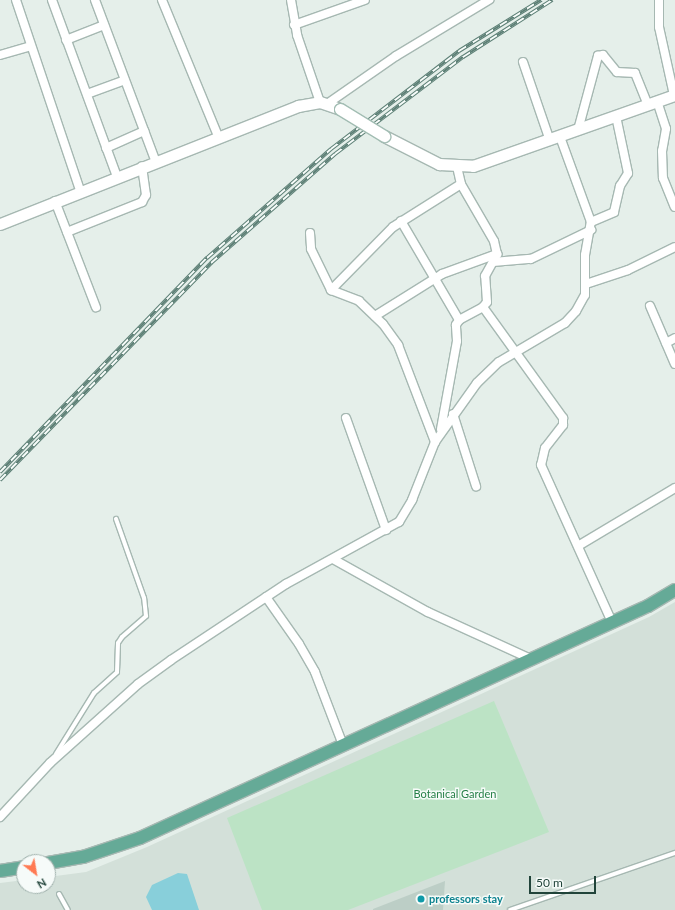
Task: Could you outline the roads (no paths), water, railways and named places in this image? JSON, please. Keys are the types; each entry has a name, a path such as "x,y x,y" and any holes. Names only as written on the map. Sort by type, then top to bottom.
{"main road":[{"path":"0,222 117,177 155,160 298,106 323,103 340,108 384,136 439,164 457,167 473,166 555,139 674,95"},
{"path":"56,862 83,857 140,838 612,622 675,590"},
{"path":"0,871 16,868"}],"street":[{"path":"16,0 80,190"},
{"path":"52,0 117,177"},
{"path":"95,0 155,160"},
{"path":"162,0 218,136"},
{"path":"291,0 294,25 323,103 396,56 489,0"},
{"path":"294,25 365,0"},
{"path":"658,0 659,27 674,95"},
{"path":"66,40 104,25"},
{"path":"0,56 31,46"},
{"path":"578,130 598,56 603,55 618,72 635,73 666,129 662,151 663,178 675,207"},
{"path":"0,817 50,763 138,684 266,597 333,558 386,530 406,511 435,442 453,414 488,371 513,352 565,323 582,304 586,284 585,255 591,226 522,62"},
{"path":"87,94 125,80"},
{"path":"375,316 435,278 470,262 495,258 531,259 614,212 620,186 628,173 616,116"},
{"path":"106,148 144,131"},
{"path":"67,232 142,202 146,195 142,166"},
{"path":"457,167 460,184 494,241 495,258 485,276 489,297 483,308 460,320"},
{"path":"331,290 401,221 460,184"},
{"path":"55,201 96,307"},
{"path":"401,221 460,320 440,434"},
{"path":"310,234 311,249 331,290 359,301 375,316 398,345 435,442"},
{"path":"586,284 628,270 675,247"},
{"path":"650,306 675,364"},
{"path":"483,308 513,352 563,418 563,425 543,452 541,465 612,622"},
{"path":"666,343 675,338"},
{"path":"453,414 476,486"},
{"path":"346,418 386,530"},
{"path":"578,546 675,488"},
{"path":"333,558 428,612 531,659"},
{"path":"266,597 299,644 315,672 343,745"}],"lane":[{"path":"50,763 94,693 117,672 118,643 122,637 146,616 144,598 116,519"},
{"path":"511,910 675,853"},
{"path":"59,894 68,910"}],"water":[{"path":"178,873 187,874 199,910 152,910 146,897 152,885"}],"railway":[{"path":"0,472 207,258 331,149 459,51 541,0"},
{"path":"0,480 211,263 335,154 463,57 552,0"}],"place":[{"name":"professors stay","path":"421,899"}],"park label":[{"name":"Botanical Garden","path":"455,794"}]}
